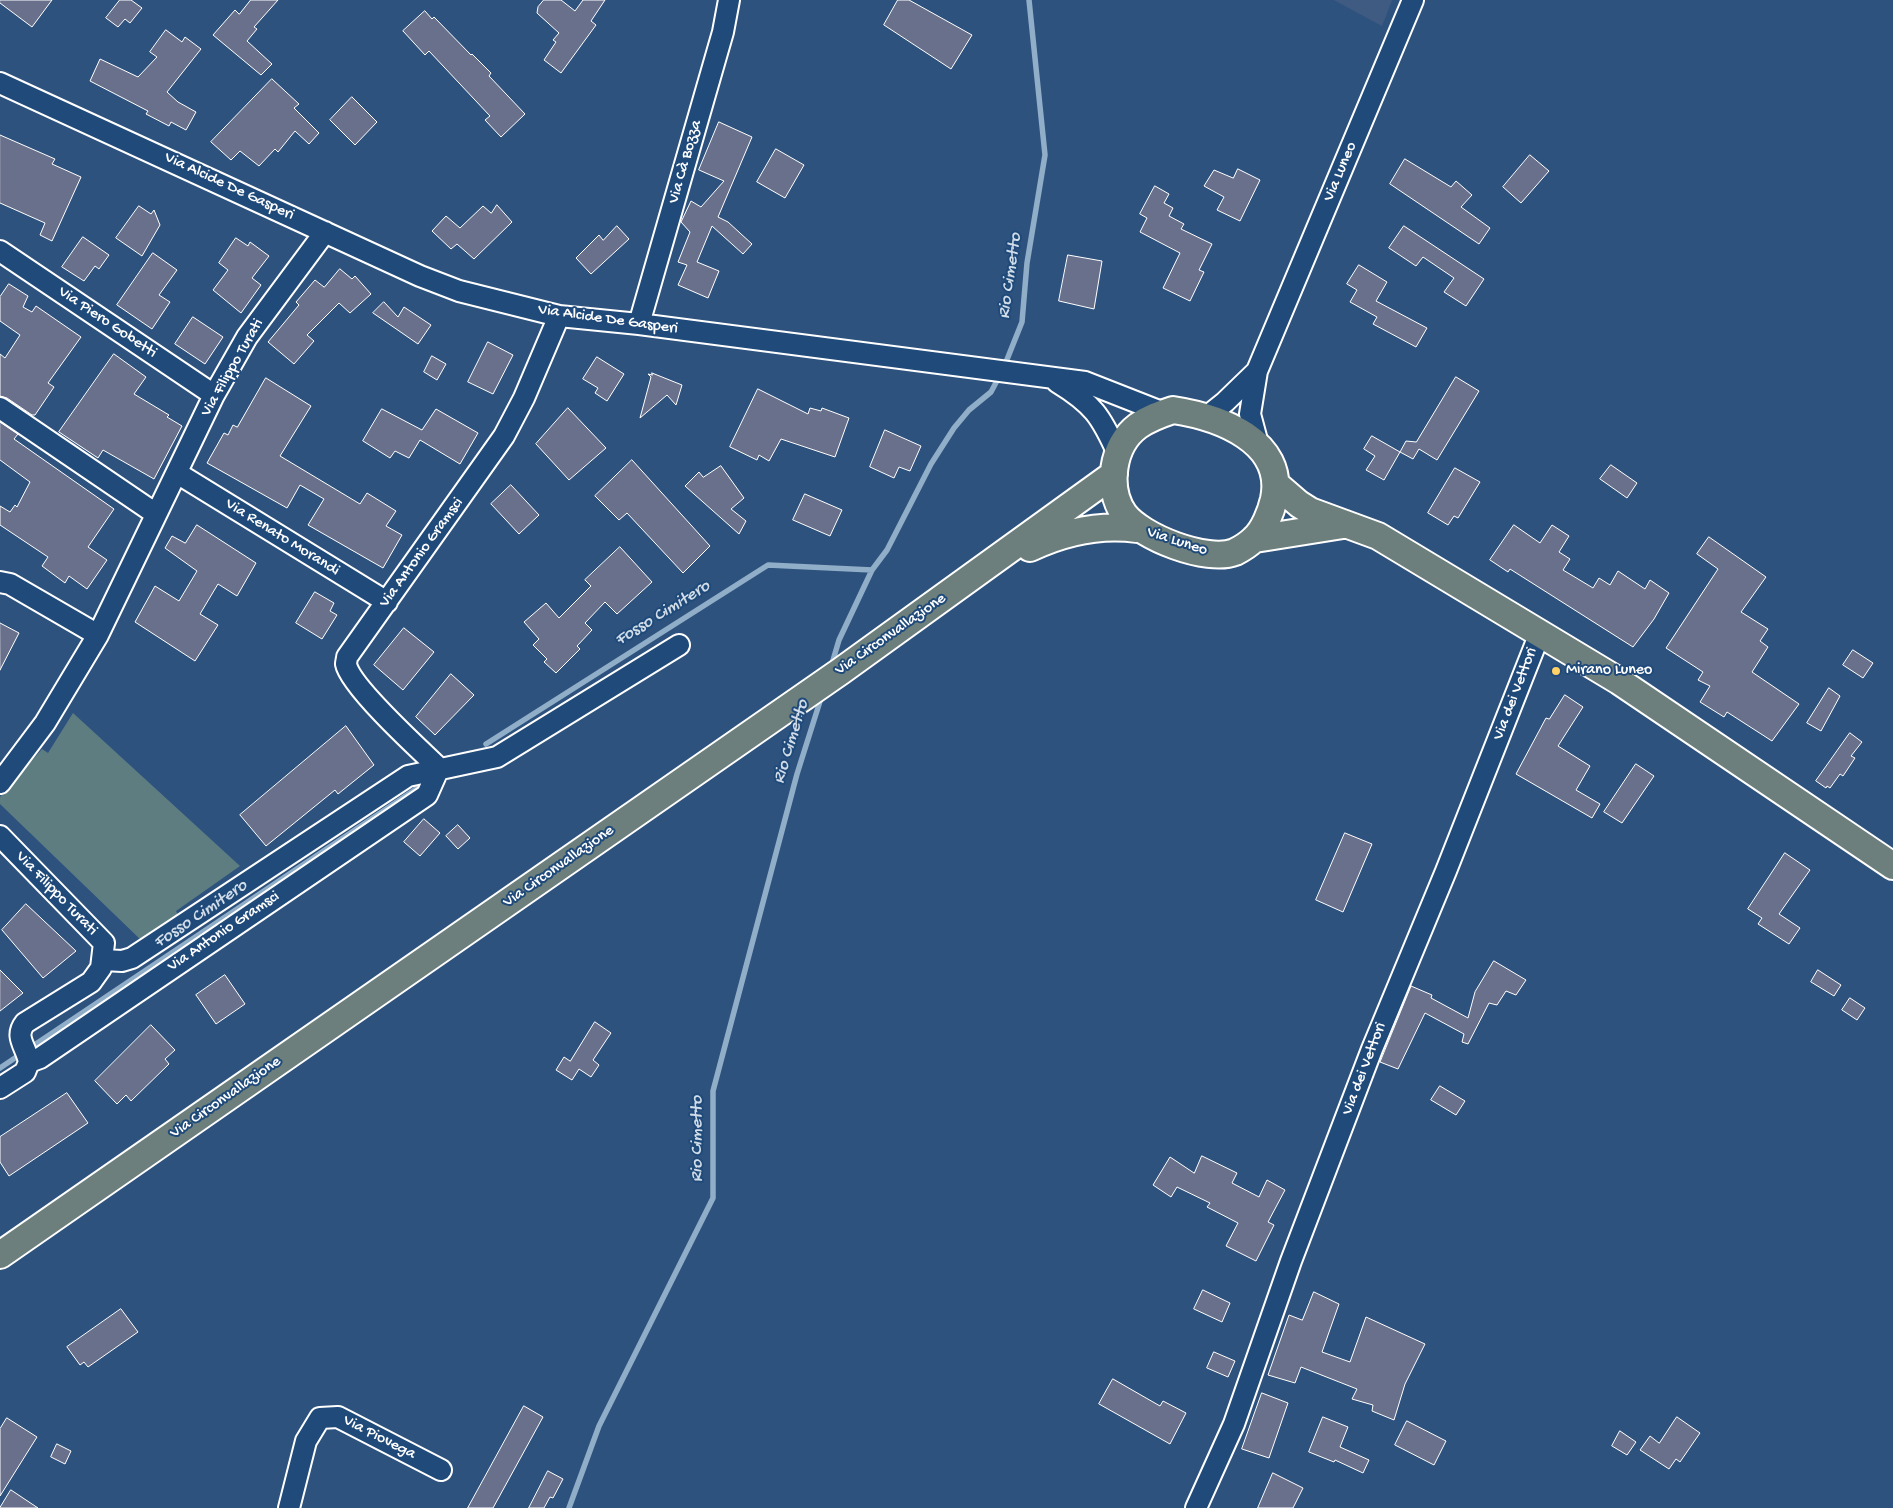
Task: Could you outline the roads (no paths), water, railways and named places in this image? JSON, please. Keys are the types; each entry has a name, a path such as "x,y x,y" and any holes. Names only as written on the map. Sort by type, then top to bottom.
{"main road":[{"name":"Via Luneo","path":"1173,410 1205,418 1232,428 1258,444 1271,461 1277,484 1271,512 1255,538 1234,552 1214,554 1194,551 1154,537 1137,528 1125,515 1114,496 1116,464 1123,442 1138,426 1173,410"},
{"name":"Via Circonvallazione","path":"0,1255 982,571 1116,464"},
{"path":"1277,484 1298,504 1378,536 1619,680 1893,866"},
{"path":"1255,538 1346,524"},
{"path":"982,571 1061,536 1112,526 1137,528"}],"street":[{"name":"Via Cà Bozza","path":"639,324 723,32 729,0"},
{"name":"Via Luneo","path":"1257,372 1413,0"},
{"name":"Via Alcide De Gasperi","path":"0,83 420,276 458,291 559,316 639,324 1050,379 1085,382 1164,413"},
{"name":"Via Filippo Turati","path":"0,783 50,716 98,635 214,395 247,337 325,232"},
{"name":"Via Piero Gobetti","path":"0,250 214,395"},
{"name":"Via Antonio Gramsci","path":"439,768 394,726 356,682 346,665 347,657 504,436 524,398 559,316"},
{"path":"1205,418 1257,372"},
{"path":"1257,372 1250,414 1258,444"},
{"path":"1050,379 1077,394 1095,410 1116,464"},
{"path":"0,408 156,514"},
{"name":"Via Renato Morandi","path":"177,473 387,602"},
{"path":"0,582 10,584 98,635"},
{"name":"Via dei Vettori","path":"1196,1508 1234,1424 1291,1262 1372,1049 1446,871 1540,633"},
{"path":"439,768 497,757 679,645"},
{"name":"Via Antonio Gramsci","path":"104,960 122,961 132,958 408,776 439,768"},
{"name":"Via Antonio Gramsci","path":"0,1088 24,1072 29,1059 40,1058 427,795 439,768"},
{"name":"Via Filippo Turati","path":"0,836 104,943 104,960"},
{"path":"29,1059 19,1038 20,1029 25,1022 91,982 97,975 104,960"},
{"name":"Via Piovega","path":"289,1508 306,1441 320,1418 338,1417 441,1470"}],"waterway":[{"name":"Rio Cimetto","path":"1004,367 1022,322 1027,263 1045,155 1029,0"},
{"name":"Rio Cimetto","path":"831,667 839,640 872,570 887,550 931,464 954,428 969,410 991,392 1000,375"},
{"name":"Fosso Cimitero","path":"486,744 768,565 872,570"},
{"name":"Rio Cimetto","path":"569,1508 599,1426 713,1198 713,1091 797,774 822,695"},
{"name":"Fosso Cimitero","path":"0,1068 419,787"}],"place":[{"name":"Mirano Luneo","path":"1556,671"}]}
